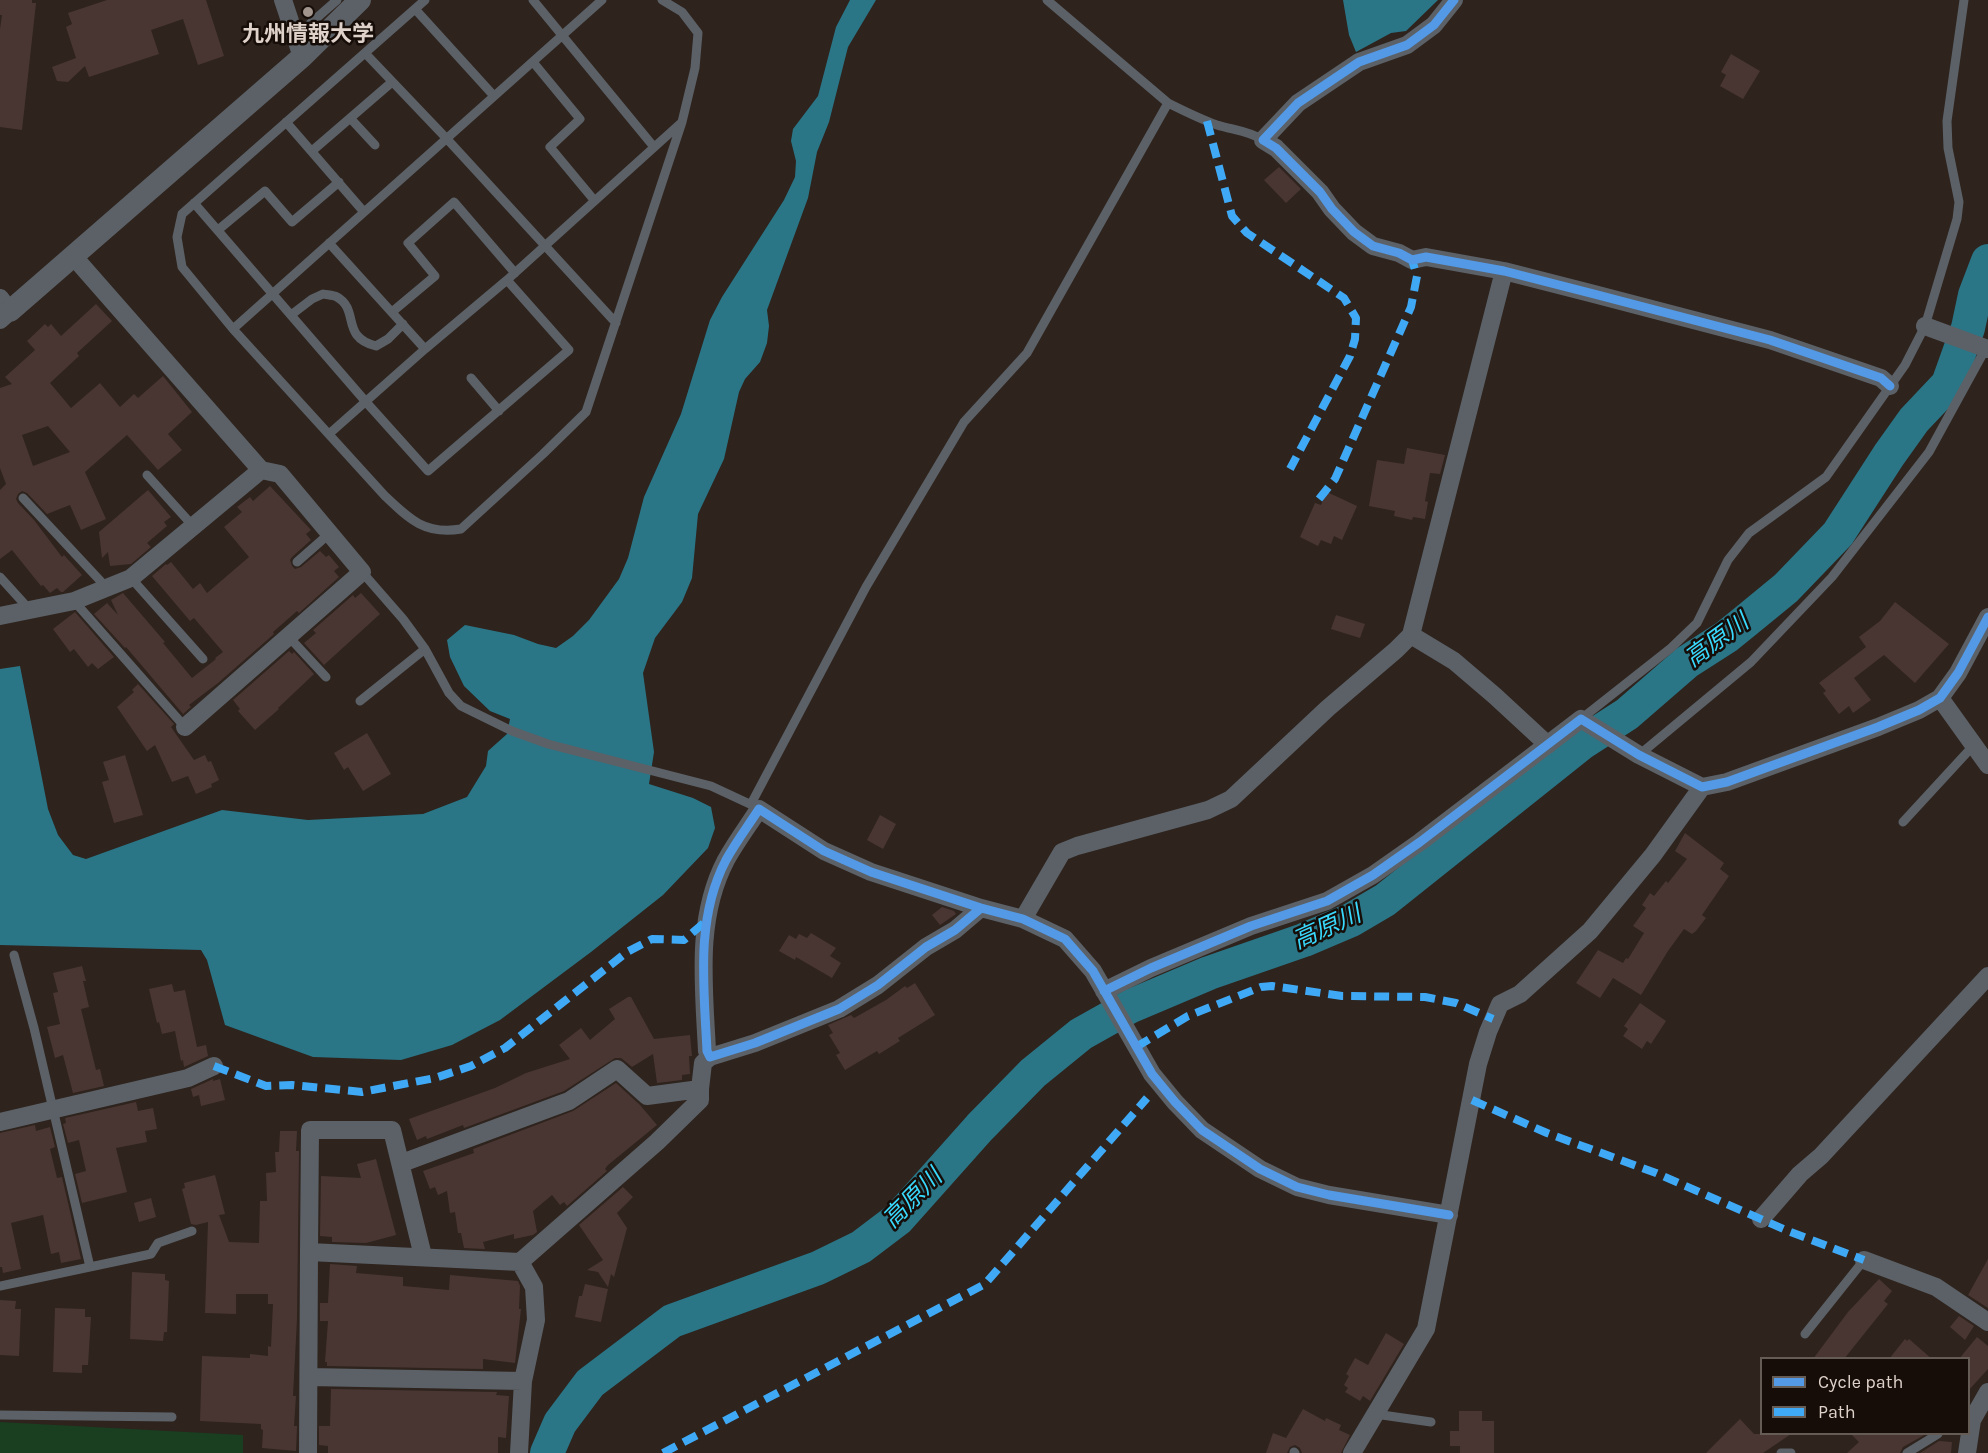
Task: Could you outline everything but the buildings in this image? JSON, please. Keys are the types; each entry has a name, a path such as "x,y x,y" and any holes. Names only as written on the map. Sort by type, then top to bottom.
{"street":[{"path":"283,0 298,47"},
{"path":"4,309 74,257 298,47 360,0"},
{"path":"1454,0 1434,25 1407,45 1359,62 1298,103 1263,140 1276,148 1320,192 1332,210 1354,232 1372,246 1399,253 1412,260 1426,257 1504,271 1770,340 1881,378 1890,386"},
{"path":"74,257 261,470 280,474 362,572 185,727"},
{"path":"1023,919 1062,852 1208,810 1231,799 1328,708 1411,635 1504,271"},
{"path":"1925,326 1987,346"},
{"path":"0,616 74,600 131,578 261,470"},
{"path":"1104,991 1151,968 1251,926 1291,914 1336,896 1373,875 1581,719 1639,755 1702,787 1727,782 1878,727 1919,710 1940,698 1958,673 1988,617"},
{"path":"1411,635 1454,661 1548,745"},
{"path":"1940,698 1988,765"},
{"path":"1352,1453 1426,1329 1478,1064 1500,1004 1520,994 1590,931 1653,855 1702,787"},
{"path":"710,1057 707,1051 703,955 706,921 726,861 755,807 824,851 871,872 981,908 1023,919 1065,939 1093,971 1152,1074 1175,1102 1202,1130 1260,1169 1297,1187 1329,1195 1449,1215"},
{"path":"309,1252 520,1262 657,1142 700,1100 703,1063 710,1057 755,1043 839,1009 878,985 926,947 955,930 981,908"},
{"path":"1761,1219 1800,1174 1821,1156 1988,976"},
{"path":"0,1122 188,1078 214,1066"},
{"path":"402,1163 569,1101 616,1069 647,1096 700,1089"},
{"path":"308,1453 310,1130 392,1130 402,1163 423,1256"},
{"path":"1864,1260 1936,1287 1988,1322"},
{"path":"519,1453 523,1381 536,1320 534,1287 520,1262"},
{"path":"309,1377 523,1381"},
{"path":"1970,1420 1988,1392"},
{"path":"1967,1453 1969,1435"}],"lane":[{"path":"298,47 337,0"},
{"path":"425,0 182,214 177,237 182,267 234,329 385,496 408,517 428,529 445,532 461,529 586,412 682,122 695,68 698,33 682,12 662,0"},
{"path":"533,0 654,147"},
{"path":"234,329 602,0"},
{"path":"1047,0 1168,102 1197,118 1252,134 1263,140"},
{"path":"1581,719 1671,648 1697,623 1728,560 1749,533 1826,477 1905,365 1925,326 1957,219 1959,202 1948,148 1947,121 1964,0"},
{"path":"415,9 494,96"},
{"path":"364,53 447,139 616,323"},
{"path":"533,62 580,118 550,147 594,200"},
{"path":"312,151 392,82"},
{"path":"362,572 403,619 425,649 449,693 461,706 512,731 548,744 711,786 755,807 866,586 964,422 1027,353 1168,102"},
{"path":"351,118 375,145"},
{"path":"286,122 364,212"},
{"path":"329,434 515,273 682,122"},
{"path":"218,230 265,191 292,222 339,183"},
{"path":"392,312 435,276 408,243 454,202 515,273"},
{"path":"194,203 428,471 569,350 507,280"},
{"path":"329,243 425,349"},
{"path":"291,315 312,299 323,294 337,297 345,306 355,335 364,343 376,346 388,339 403,324"},
{"path":"1639,755 1751,662 1832,577 1929,452 1987,346"},
{"path":"471,378 499,411"},
{"path":"147,475 193,526"},
{"path":"23,498 107,588"},
{"path":"297,562 330,533"},
{"path":"0,576 29,609"},
{"path":"131,578 203,659"},
{"path":"74,600 185,727"},
{"path":"288,636 326,677"},
{"path":"360,700 425,649"},
{"path":"1903,822 1973,746"},
{"path":"14,955 34,1028 90,1267"},
{"path":"0,1286 151,1254 158,1243 192,1231"},
{"path":"1805,1334 1864,1260"},
{"path":"1375,1414 1431,1422"},
{"path":"0,1415 172,1417"},
{"path":"1907,1453 1936,1435"},
{"path":"1781,1453 1791,1453"}],"green space":[{"path":"0,1422 243,1435 243,1453 0,1453"}],"water":[{"path":"850,0 876,0 848,47 829,122 817,152 808,198 767,310 769,326 767,343 760,362 745,379 739,392 724,459 698,514 692,578 682,602 655,638 643,673 654,752 649,784 693,798 711,807 715,828 708,848 663,895 500,1020 452,1045 401,1060 313,1057 225,1025 207,960 201,950 0,945 0,669 20,666 48,809 58,835 73,855 86,859 222,810 308,820 423,814 467,797 486,766 488,751 507,734 510,719 490,711 464,686 450,657 447,640 465,625 514,635 556,648 573,636 589,620 619,579 628,558 644,497 681,414 710,320 722,297 784,200 795,177 796,161 791,141 793,129 818,96 836,27"},
{"path":"1343,0 1438,0 1406,31 1391,33 1356,52 1349,35"}],"waterway":[{"name":"高原川","path":"547,1453 560,1423 590,1383 672,1321 818,1268 861,1247 898,1219 980,1127 1033,1073 1081,1034 1131,1006 1209,973 1304,940 1351,920 1385,900 1582,743 1627,714 1687,662 1726,637 1786,588 1838,534 1914,420 1948,384 1968,328 1975,295 1988,261"}],"marked path":[{"path":"1207,121 1232,216 1247,233 1344,298 1356,318 1355,339 1350,356 1290,469"},
{"path":"1319,499 1335,479 1411,307 1417,276 1412,260"},
{"path":"214,1066 266,1086 292,1085 362,1092 435,1078 471,1066 505,1048 627,952 652,939 684,940 706,921"},
{"path":"1136,1047 1188,1016 1261,987 1272,986 1342,996 1425,997 1456,1003 1493,1019"},
{"path":"663,1453 985,1284 1147,1098"},
{"path":"1472,1100 1547,1133 1656,1173 1788,1231 1864,1260"}],"cycle path":[{"path":"1454,0 1434,25 1407,45 1359,62 1298,103 1263,140 1276,148 1320,192 1332,209 1354,232 1373,246 1399,253 1412,260 1426,257 1504,271 1770,340 1881,378 1890,386"},
{"path":"1104,991 1151,968 1251,926 1327,901 1373,875 1420,842 1581,719 1639,755 1702,787 1727,782 1878,727 1919,710 1940,698 1958,673 1988,617"},
{"path":"981,908 955,930 926,947 878,985 839,1009 755,1043 710,1057 707,1051 704,978 706,929 710,906 716,883 726,860 759,809 824,851 871,872 981,908 1023,919 1065,939 1093,971 1152,1074 1175,1102 1202,1130 1260,1169 1297,1187 1329,1195 1449,1215"}],"place":[{"name":"九州情報大学","path":"308,12"}]}
